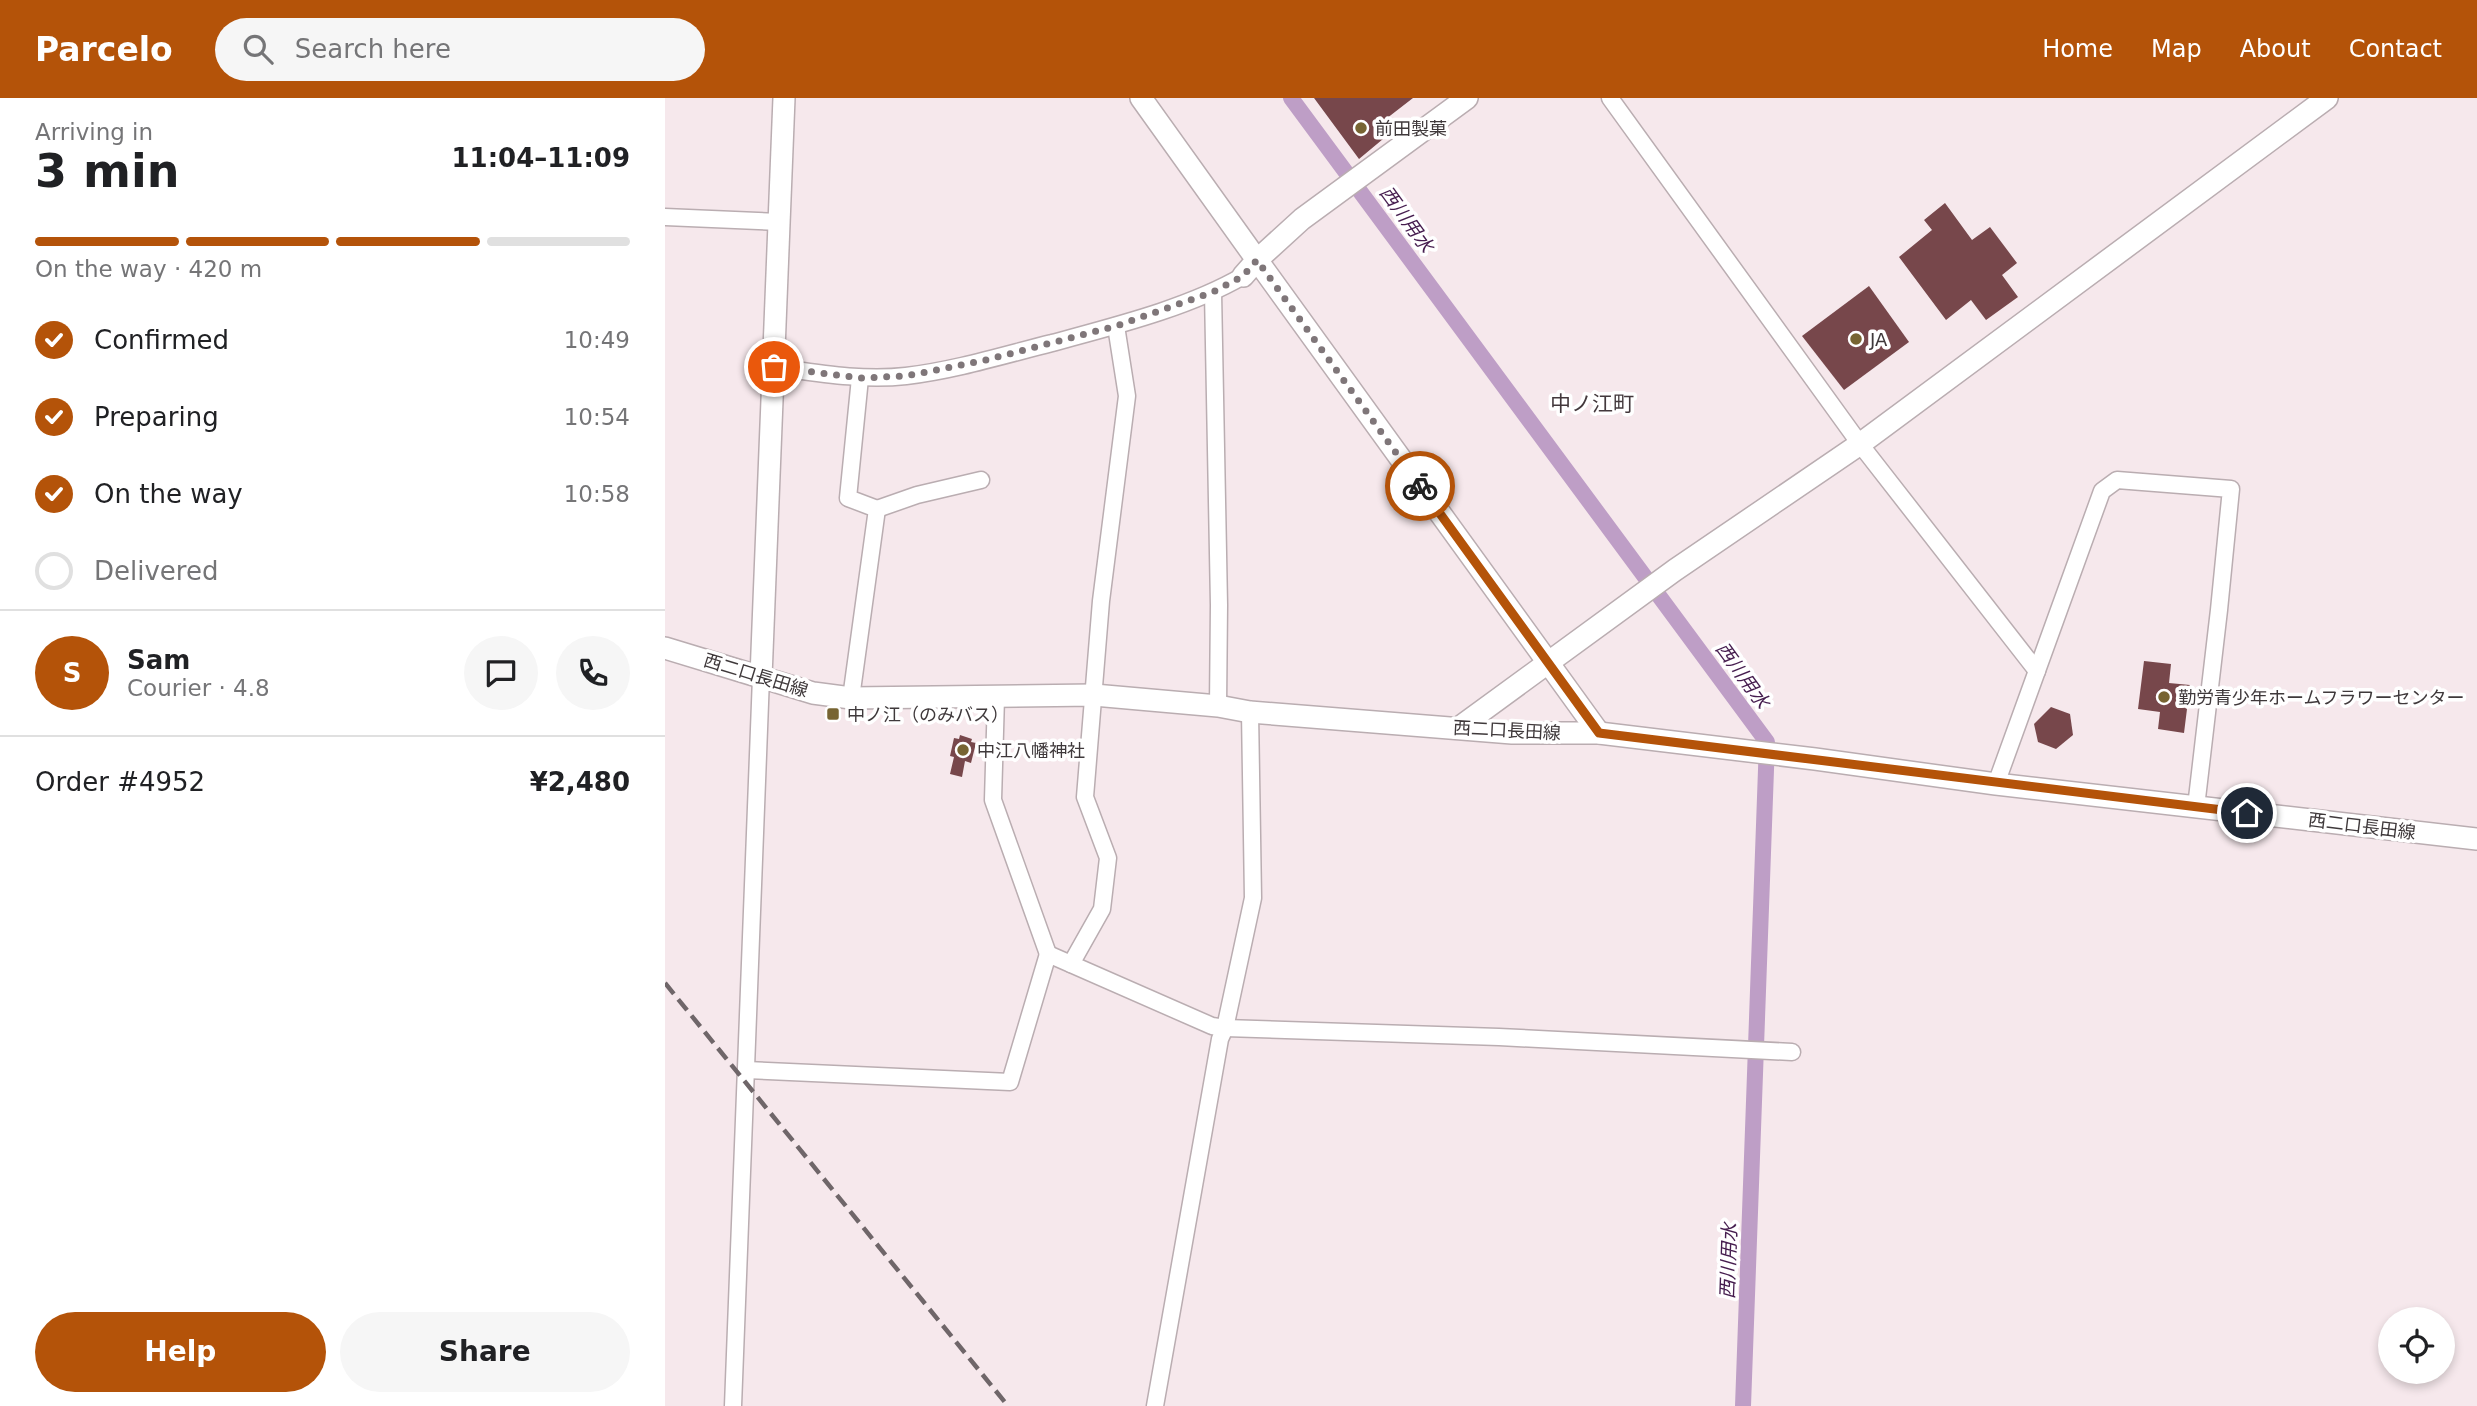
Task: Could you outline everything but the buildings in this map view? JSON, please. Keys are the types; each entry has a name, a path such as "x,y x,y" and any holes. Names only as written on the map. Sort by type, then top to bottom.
{"street":[{"path":"733,1406 784,98"},
{"path":"1141,98 1250,268 1549,662 1599,733"},
{"path":"774,367 860,378 906,376 986,360 1116,326 1213,292 1250,268 1302,219 1467,98"},
{"path":"1610,98 1860,444 2037,671"},
{"path":"1460,727 1675,570 1860,444 2327,98"},
{"path":"665,216 779,222"},
{"path":"1213,292 1219,706"},
{"path":"1071,964 1102,909 1108,858 1085,797 1101,601 1127,396 1116,326"},
{"path":"860,378 848,498 877,509 917,495 981,480"},
{"path":"1996,784 2102,491 2117,480 2231,489 2196,807"},
{"path":"851,698 877,509"},
{"name":"西二口長田線","path":"665,648 813,693 851,698 1094,695 1219,706 1250,712 1512,733 1599,733 1996,784 2477,839"},
{"path":"746,1070 1010,1082 1048,954 993,800 996,697"},
{"path":"1155,1406 1220,1039 1225,1028 1253,898 1250,712"},
{"path":"1048,954 1212,1026 1225,1028 1499,1037 1793,1052"}],"waterway":[{"name":"西川用水","path":"1291,98 1767,742 1743,1406"}],"railway":[{"path":"665,983 1008,1406"}],"way so far":[{"path":"774,367 860,378 906,376 986,360 1116,326 1213,292 1243,276 1257,260 1420,486"}],"place":[{"name":"前田製菓","path":"1361,128"},
{"name":"JA","path":"1856,339"},
{"name":"勤労青少年ホームフラワーセンター","path":"2164,697"},
{"name":"中ノ江（のみバス）","path":"833,714"},
{"name":"中江八幡神社","path":"963,750"}],"district":[{"name":"中ノ江町","path":"1592,404"}],"route":[{"path":"1420,486 1599,733 2247,813"}]}
